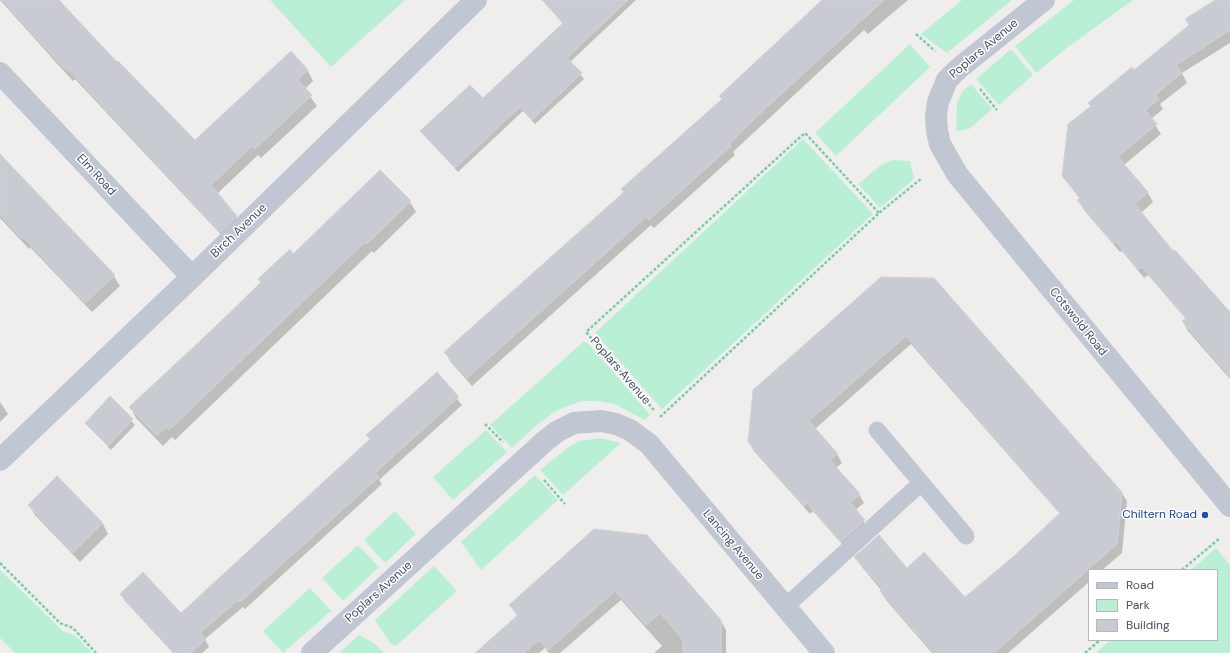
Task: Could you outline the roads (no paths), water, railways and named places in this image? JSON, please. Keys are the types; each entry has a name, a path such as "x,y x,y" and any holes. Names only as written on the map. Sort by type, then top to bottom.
{"street":[{"name":"Birch Avenue","path":"0,460 192,277 476,0"},
{"name":"Poplars Avenue","path":"937,131 938,102 947,80 958,69 1044,0"},
{"name":"Elm Road","path":"0,74 192,277"},
{"name":"Cotswold Road","path":"937,131 946,157 957,174 1230,506"},
{"name":"Poplars Avenue","path":"312,653 558,430 574,424 601,421 620,426 642,437"},
{"name":"Lancing Avenue","path":"642,437 824,653"}],"lane":[{"path":"877,430 966,536"},
{"path":"785,607 921,483"}],"place":[{"name":"Chiltern Road","path":"1205,515"}]}
